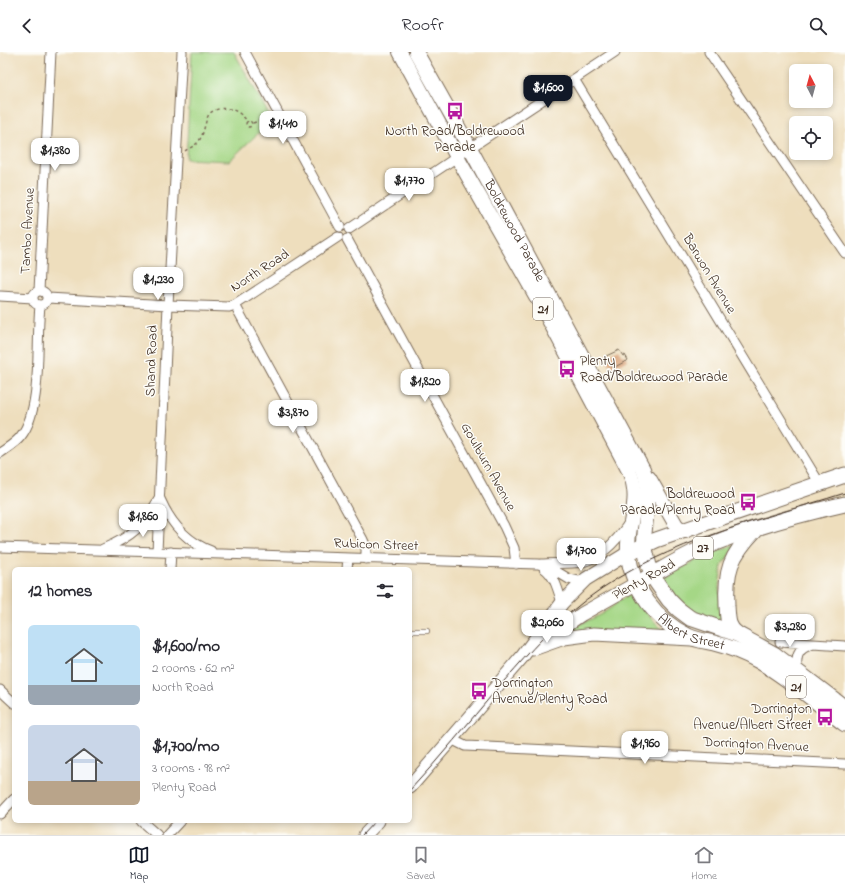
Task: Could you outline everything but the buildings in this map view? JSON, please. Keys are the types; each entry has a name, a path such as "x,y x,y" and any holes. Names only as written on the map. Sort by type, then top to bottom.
{"highway":[{"name":"Plenty Road","path":"628,553 644,545 685,530 845,476"},
{"name":"Plenty Road","path":"637,583 699,550 757,528 845,504"},
{"path":"738,634 731,629 728,619 726,592 728,572 736,553 757,528"},
{"name":"Albert Street","path":"644,545 646,558 652,575 669,600 690,618 738,634 774,654 845,708"},
{"name":"Albert Street","path":"628,553 637,583 661,618 688,636 735,650 765,664 845,724"}],"main road":[{"name":"Boldrewood Parade","path":"400,52 457,157 545,300 644,469 648,491 644,545"},
{"name":"Boldrewood Parade","path":"416,52 470,148 632,476 636,500 628,536 628,553"},
{"path":"644,469 676,525 685,530"},
{"name":"Plenty Road","path":"412,785 522,656 562,603 583,582 628,553"},
{"name":"Plenty Road","path":"522,656 582,614 637,583"},
{"path":"533,649 564,638 594,634 700,640"},
{"path":"365,835 376,823"}],"street":[{"name":"Tambo Avenue","path":"39,291 51,52"},
{"name":"Shand Road","path":"157,552 168,305 182,52"},
{"path":"246,52 278,114 345,228"},
{"path":"342,238 337,231 345,228 457,157 615,52"},
{"path":"709,52 845,254"},
{"name":"Barwon Avenue","path":"574,79 820,484"},
{"name":"North Road","path":"48,298 168,305 222,307 235,305 342,238"},
{"name":"Goulburn Avenue","path":"342,238 504,526 514,548 516,564"},
{"path":"39,291 45,293 48,298 45,304 40,306 34,303 33,298 35,293 39,291"},
{"path":"0,296 33,298"},
{"path":"235,305 363,540 366,547 366,558"},
{"path":"0,453 21,436 30,422 34,407 36,388 40,306"},
{"name":"Rubicon Street","path":"101,550 121,541 137,530 160,498 170,518 185,535 202,547 220,554"},
{"name":"Boldrewood Parade","path":"612,544 631,521"},
{"name":"Rubicon Street","path":"0,547 534,564 583,561 597,555 612,544"},
{"path":"170,567 171,552"},
{"path":"347,567 348,558"},
{"name":"Rubicon Street","path":"534,564 545,566 569,580 583,582"},
{"name":"Rubicon Street","path":"534,564 542,567 550,574 558,588 562,603"},
{"path":"780,642 845,646"},
{"path":"797,671 796,661 799,653 803,648 813,645"},
{"path":"0,690 12,701"},
{"name":"Dorrington Avenue","path":"451,739 465,746 845,764"},
{"path":"0,814 12,801"},
{"path":"143,823 158,835 167,835 178,823"}],"lane":[{"path":"412,631 428,631"}],"path":[{"path":"185,151 198,143 203,134 209,114 217,109 226,108 233,110 248,122 250,121 253,123"},
{"path":"248,122 246,125 249,127 252,126 253,123 278,114"}],"green space":[{"path":"192,52 234,52 272,120 229,161 186,159"},
{"path":"737,546 722,565 719,587 722,625 694,614 671,592 663,578 706,555"},
{"path":"629,595 632,599 636,597 650,617 665,632 566,631 603,613"}],"tram line":[{"path":"412,788 542,639 572,611 602,588 634,569 702,538 845,493"},
{"path":"362,835 373,823"}],"place":[{"name":"North Road/Boldrewood Parade","path":"455,111"},
{"name":"Plenty Road/Boldrewood Parade","path":"567,369"},
{"name":"Boldrewood Parade/Plenty Road","path":"748,502"},
{"name":"Dorrington Avenue/Plenty Road","path":"479,691"},
{"name":"Dorrington Avenue/Albert Street","path":"825,717"}]}
